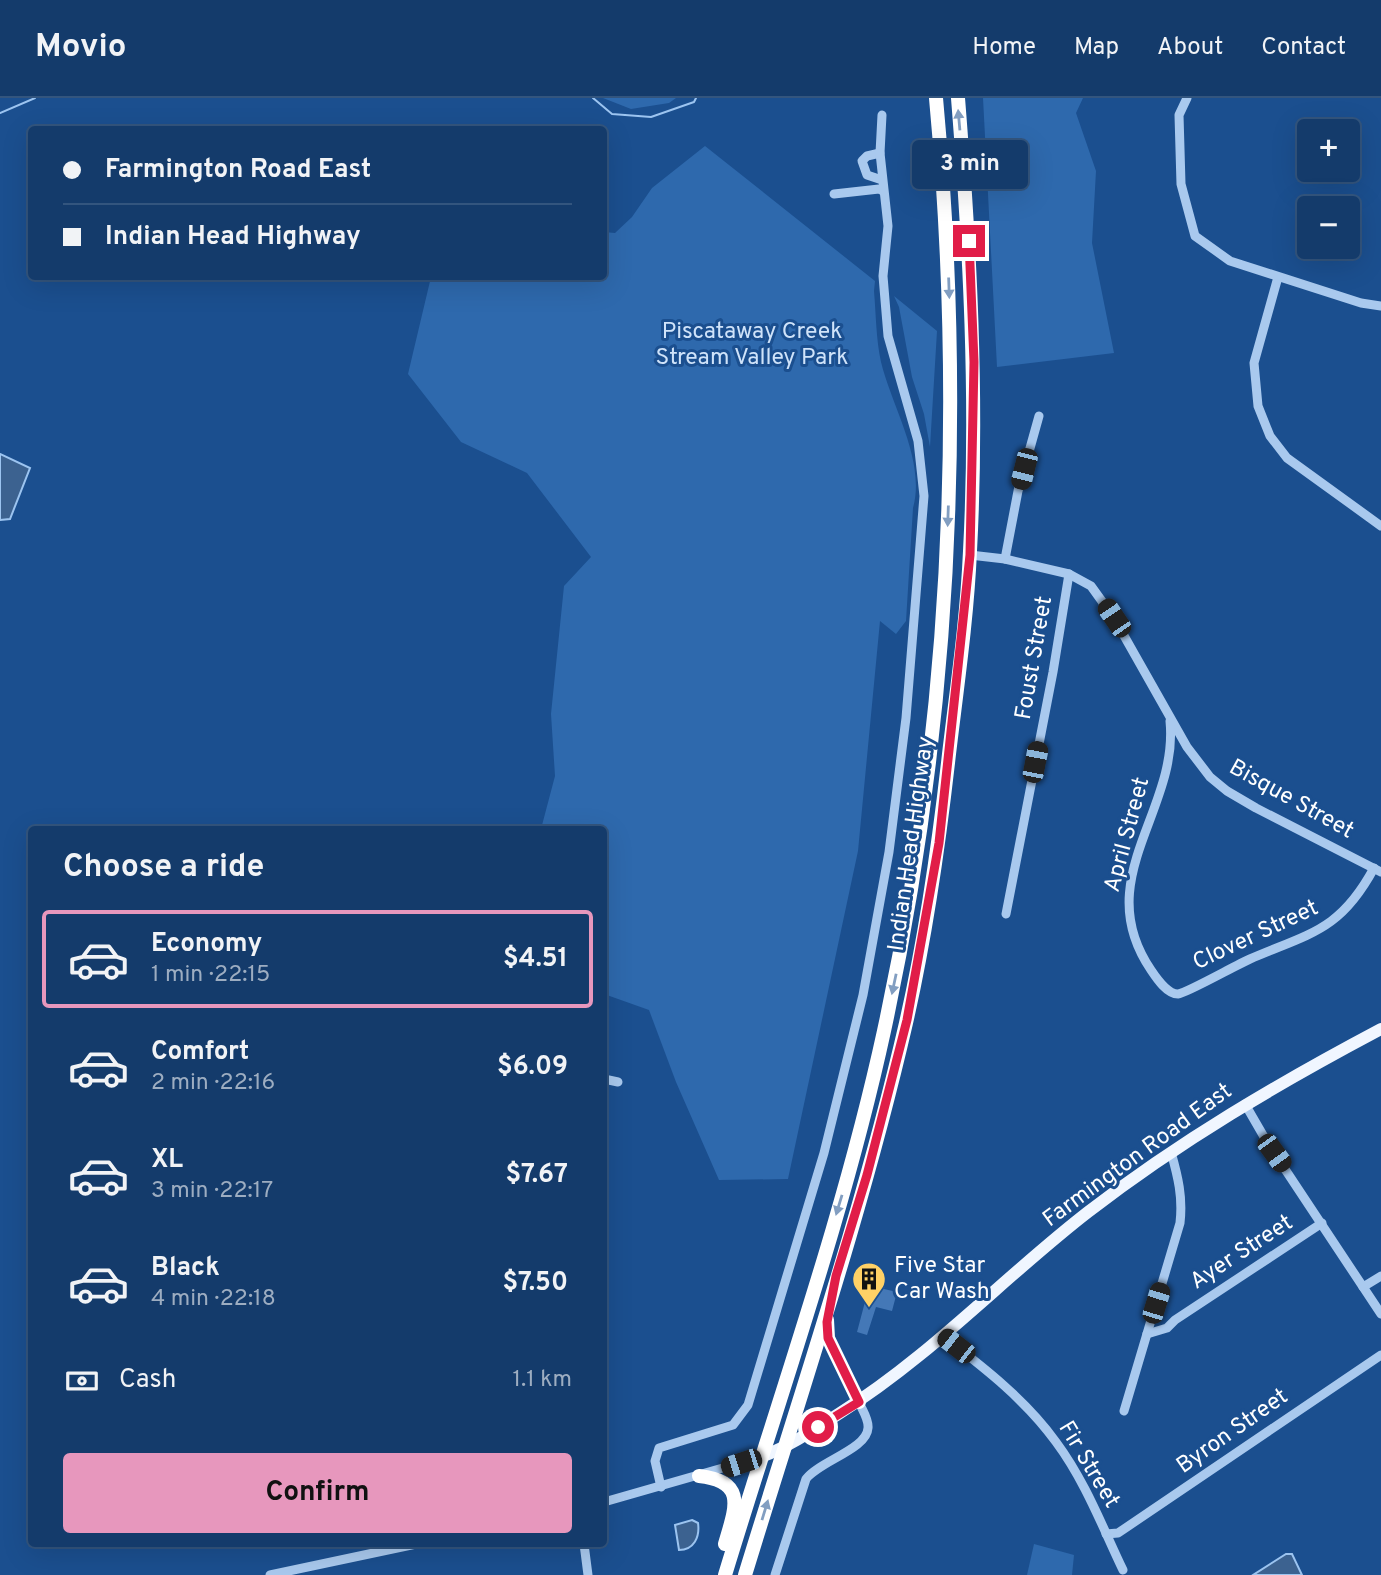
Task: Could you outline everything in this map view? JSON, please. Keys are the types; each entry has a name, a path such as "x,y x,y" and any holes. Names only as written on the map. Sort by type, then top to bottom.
{"highway":[{"name":"Indian Head Highway","path":"725,1575 848,1174 884,1032 917,861 936,724 952,418 949,284 936,98"},
{"name":"Indian Head Highway","path":"745,1575 883,1115 912,995 939,843 970,555 974,342 971,264 958,98"},
{"path":"836,1276 826,1332 859,1402"},
{"path":"699,1476 720,1478 727,1483 734,1495 735,1507 716,1575"}],"main road":[{"name":"Farmington Road East","path":"761,1457 784,1448 859,1402 943,1336 1087,1213 1171,1152 1245,1104 1381,1029"}],"street":[{"path":"1187,98 1179,115 1181,184 1195,236 1230,261 1361,303 1381,306"},
{"path":"661,1487 655,1461 659,1448 733,1424 748,1405 824,1153 863,995 881,899 906,718 924,496 918,441 888,336 883,276 888,226 880,153 882,115"},
{"path":"880,153 866,156 862,161 863,167 872,178 882,180"},
{"path":"834,194 879,189 883,191"},
{"path":"1278,277 1254,363 1258,406 1270,436 1287,458 1381,526"},
{"path":"1006,559 1018,491 1038,416"},
{"path":"970,555 1006,559 1069,574"},
{"name":"Bisque Street","path":"1069,574 1096,591 1194,758 1210,777 1227,791 1377,870"},
{"name":"Foust Street","path":"1006,914 1053,672 1069,574"},
{"name":"April Street","path":"1170,716 1171,748 1135,864 1128,914 1135,941 1147,965 1158,981 1172,993"},
{"name":"Clover Street","path":"1172,993 1187,991 1231,967 1319,930 1335,920 1351,904 1377,870"},
{"path":"607,1080 618,1082"},
{"path":"1245,1104 1274,1153 1381,1314"},
{"path":"1124,1411 1176,1239 1182,1204 1180,1183 1171,1152"},
{"name":"Ayer Street","path":"1147,1334 1167,1328 1175,1320 1322,1223"},
{"path":"1363,1287 1381,1276"},
{"name":"Fir Street","path":"943,1336 999,1381 1047,1430 1084,1486 1123,1570"},
{"name":"Byron Street","path":"1106,1534 1118,1533 1381,1355"},
{"path":"775,1575 806,1479 817,1468 851,1449 866,1436 868,1421 859,1402"},
{"path":"607,1501 761,1457"},
{"path":"270,1575 402,1547"},
{"path":"584,1547 588,1575"}],"green space":[{"path":"603,98 676,98 669,103 631,109"},
{"path":"983,98 1083,98 1076,113 1096,171 1092,243 1114,353 997,367"},
{"path":"705,146 875,281 876,327 881,362 906,434 915,472 906,621 896,634 880,621 858,851 788,1179 719,1180 676,1082 649,1010 607,995 607,826 542,826 555,776 551,714 564,586 591,557 527,473 461,442 408,374 430,280 607,280 607,232 615,233 632,217 652,188"},
{"name":"Piscataway Creek Stream Valley Park","path":"894,296 937,331 930,447 924,414 912,377 899,307"},
{"path":"1034,1544 1074,1555 1072,1575 1027,1575"}],"shaded area":[{"path":"0,454 30,468 10,519 0,520"},
{"path":"692,1520 698,1523 697,1538 689,1548 679,1550 675,1525"},
{"path":"1286,1554 1292,1554 1302,1575 1253,1575"}],"building":[{"name":"Five Star Car Wash","path":"878,1279 886,1281 884,1289 897,1292 892,1311 876,1307 867,1335 857,1332 870,1283 877,1285"}],"waterway":[{"path":"0,113 35,98"},
{"path":"593,98 612,114 651,117 694,102 696,98"}],"place":[{"name":"Five Star Car Wash","path":"869,1309"}],"route":[{"path":"818,1427 859,1402 828,1338 827,1322 836,1276 867,1175 907,1020 939,843 970,555 974,362 969,241"}]}
